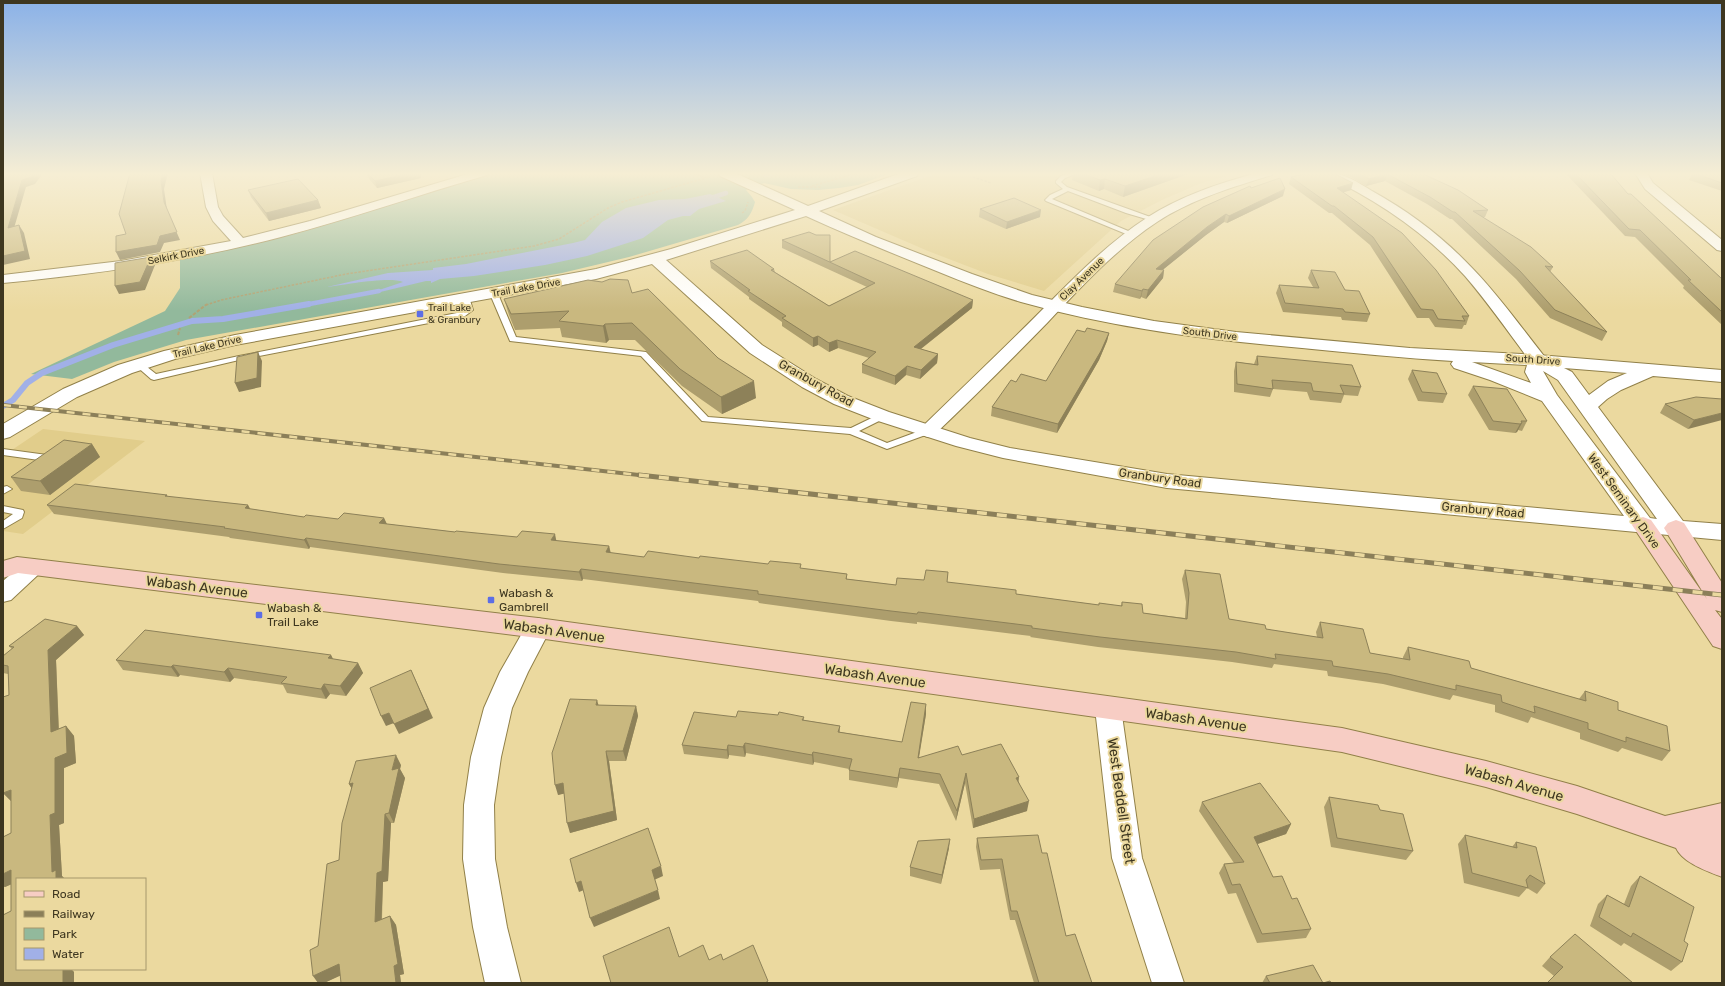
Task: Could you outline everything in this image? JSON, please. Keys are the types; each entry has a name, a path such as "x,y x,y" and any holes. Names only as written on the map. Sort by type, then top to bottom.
{"main road":[{"name":"West Seminary Drive","path":"1643,525 1722,639"},
{"path":"1676,528 1722,603"},
{"name":"Wabash Avenue","path":"14,564 538,628 1342,740 1486,774 1577,800 1664,830 1722,845"},
{"path":"1664,830 1722,817"},
{"path":"1664,830 1722,862"}],"street":[{"path":"219,219 240,243"},
{"name":"Selkirk Drive","path":"3,279 67,273 134,264 240,243 331,219"},
{"path":"743,232 750,219"},
{"name":"Trail Lake Drive","path":"3,433 70,393 106,377 138,365 205,346 335,331 393,320 466,299 596,274 655,259 781,219"},
{"name":"South Drive","path":"827,219 871,240 966,277 1055,306 1154,326 1194,332 1410,353 1538,360 1722,376"},
{"name":"Clay Avenue","path":"928,431 1055,306 1081,278 1131,234 1153,219"},
{"path":"1409,219 1435,240 1477,281 1538,360 1565,376 1676,528"},
{"path":"1689,219 1722,247"},
{"name":"Granbury Road","path":"655,259 756,349 810,383 841,400 882,416 928,431 1010,454 1168,481 1722,532"},
{"path":"1410,353 1454,362 1497,376 1549,398"},
{"name":"West Seminary Drive","path":"1538,360 1534,372 1549,398 1643,525"},
{"path":"1588,406 1595,397 1621,382 1652,370"},
{"path":"3,594 14,564"},
{"path":"503,983 490,927 479,859 479,805 486,757 498,708 514,672 538,628"},
{"name":"West Beddell Street","path":"1108,708 1127,858 1168,983"}],"lane":[{"path":"1094,219 1131,234"},
{"path":"494,294 513,339 643,354 705,419 852,431 887,446 928,431"},
{"path":"852,431 882,416"},
{"path":"3,452 47,458 35,467"},
{"path":"3,509 19,512 18,516 3,526"}],"path":[{"path":"189,318 207,304 221,300 346,274 534,246 559,239 591,219"}],"shaded area":[{"path":"854,219 1125,219 1044,291 988,274 928,251"},
{"path":"43,429 145,441 23,534 3,531 3,456"}],"green space":[{"path":"746,219 738,225 629,257 562,273 186,340 114,362 72,379 31,374 165,311 180,288 180,260 284,237 341,220"}],"water":[{"path":"607,219 672,219 668,220 643,238 587,256 545,265 474,276 440,279 431,283 431,281 426,281 372,294 370,293 403,282 396,280 377,280 327,287 388,273 433,270 433,268 466,264 573,243 585,240 602,222"}],"building":[{"path":"3,219 11,219 8,228 19,225 25,251 3,256"},
{"path":"121,219 171,219 177,232 160,236 157,245 116,252 116,236 126,234"},
{"path":"1001,219 1015,219 1007,222"},
{"path":"1185,219 1219,219 1156,269 1164,270 1148,290 1143,289 1142,291 1115,284 1153,240"},
{"path":"1350,219 1382,219 1402,233 1436,270 1469,316 1462,316 1465,321 1438,319 1433,310 1421,309 1373,237"},
{"path":"1463,219 1486,219 1531,247 1553,267 1545,266 1607,332 1555,310 1520,271"},
{"path":"1619,219 1658,219 1722,279 1722,312 1688,280 1691,280 1640,230 1629,229"},
{"path":"809,232 816,235 830,235 830,262 855,251 973,300 914,347 938,354 921,370 907,366 895,376 862,364 876,352 837,340 829,343 818,336 813,338 782,318 786,316 748,291 750,290 710,261 747,250 774,269 771,270 829,306 875,283 782,240"},
{"path":"151,257 140,282 115,286 115,263"},
{"path":"1311,270 1335,272 1345,290 1359,291 1370,314 1345,312 1343,309 1285,303 1279,285 1319,288"},
{"path":"610,279 628,280 632,293 648,289 718,358 754,381 721,397 680,369 632,323 605,324 603,326 559,321 569,311 511,314 504,299 588,280 602,282"},
{"path":"1087,328 1109,333 1101,351 1058,424 992,407 1011,380 1016,382 1021,374 1046,381 1077,330 1085,332"},
{"path":"258,352 257,378 235,383 237,357"},
{"path":"1257,356 1352,365 1361,387 1340,385 1344,394 1313,391 1311,383 1272,380 1273,389 1237,384 1236,362 1258,365"},
{"path":"1412,370 1437,373 1447,394 1422,392"},
{"path":"1473,386 1507,389 1527,421 1521,421 1522,423 1520,424 1493,421"},
{"path":"1696,397 1722,399 1722,413 1694,420 1665,404"},
{"path":"64,440 92,444 40,481 11,477"},
{"path":"75,484 248,505 245,508 304,517 306,515 338,519 344,513 384,518 379,523 455,532 517,537 522,531 555,534 551,540 609,546 606,552 644,557 648,551 699,558 700,556 768,564 770,561 801,564 800,568 847,574 846,579 896,585 897,578 924,580 926,570 948,572 947,582 1016,590 1016,594 1099,605 1099,603 1122,606 1122,602 1142,604 1143,613 1187,619 1189,593 1185,570 1220,574 1229,619 1265,625 1266,629 1323,638 1320,622 1363,629 1370,653 1410,660 1408,647 1469,661 1471,668 1586,701 1585,691 1618,702 1618,710 1667,726 1670,751 1626,737 1626,742 1588,729 1588,723 1534,706 1535,713 1502,702 1501,695 1456,685 1456,690 1388,674 1333,666 1332,661 1275,654 1276,659 1236,652 1032,628 1032,626 918,612 917,614 891,611 758,594 758,591 581,569 579,572 499,564 306,538 304,540 224,528 225,527 47,505"},
{"path":"45,619 77,626 48,650 51,732 66,726 67,753 55,758 55,813 50,815 52,872 56,870 56,878 16,878 16,970 63,970 63,983 3,983 3,915 11,911 11,870 3,874 3,837 11,833 11,790 3,793 3,697 9,695 8,666 3,665 3,656 14,647 9,646"},
{"path":"145,630 331,655 328,658 358,663 340,686 324,684 321,689 281,683 287,677 228,668 224,672 173,665 171,667 116,660"},
{"path":"411,670 428,709 394,724 389,713 381,716 370,688"},
{"path":"570,699 597,700 596,705 636,706 623,751 606,751 614,811 567,823 563,783 555,785 552,753"},
{"path":"911,702 926,704 918,758 958,746 962,755 1001,744 1019,777 1016,778 1029,801 974,819 966,773 957,811 940,774 900,768 898,778 849,770 852,759 813,752 812,755 745,743 743,747 728,745 727,750 682,745 694,712 736,717 738,711 778,715 779,712 804,717 802,720 840,726 838,732 902,742"},
{"path":"396,755 392,770 399,768 389,813 385,814 382,871 377,873 375,922 390,916 398,964 394,966 396,983 341,983 339,964 313,976 310,950 318,946 327,864 339,860 342,823 353,783 349,784 356,761"},
{"path":"1260,783 1291,824 1254,837 1273,877 1282,876 1292,899 1297,898 1311,929 1262,934 1240,884 1232,885 1224,864 1244,862 1202,802"},
{"path":"1329,797 1378,805 1380,810 1403,814 1413,851 1337,838"},
{"path":"648,828 661,866 652,870 658,890 590,918 581,881 576,883 570,859"},
{"path":"1038,835 1042,853 1047,853 1066,936 1075,934 1092,983 1039,983 1017,911 1011,911 1002,859 981,860 977,838"},
{"path":"1465,835 1517,848 1516,842 1536,847 1545,884 1530,875 1526,880 1528,888 1472,873"},
{"path":"950,839 942,875 910,867 918,841"},
{"path":"1640,876 1694,907 1684,941 1688,944 1682,962 1633,933 1631,937 1599,917 1607,895 1629,907"},
{"path":"669,927 679,957 703,945 709,960 721,954 723,960 753,945 768,981 765,983 611,983 603,956"},
{"path":"1575,934 1633,983 1547,983 1563,967 1550,957"},
{"path":"1313,965 1323,983 1270,983 1266,976"}],"waterway":[{"path":"304,305 379,291"},
{"path":"3,406 13,400 27,383 42,373 113,345 192,321 223,319 309,304"}],"railway":[{"path":"3,405 648,476"},
{"path":"639,475 1722,595"}],"place":[{"name":"Trail Lake & Granbury","path":"420,314"},
{"name":"Wabash & Gambrell","path":"491,600"},
{"name":"Wabash & Trail Lake","path":"259,615"}]}
